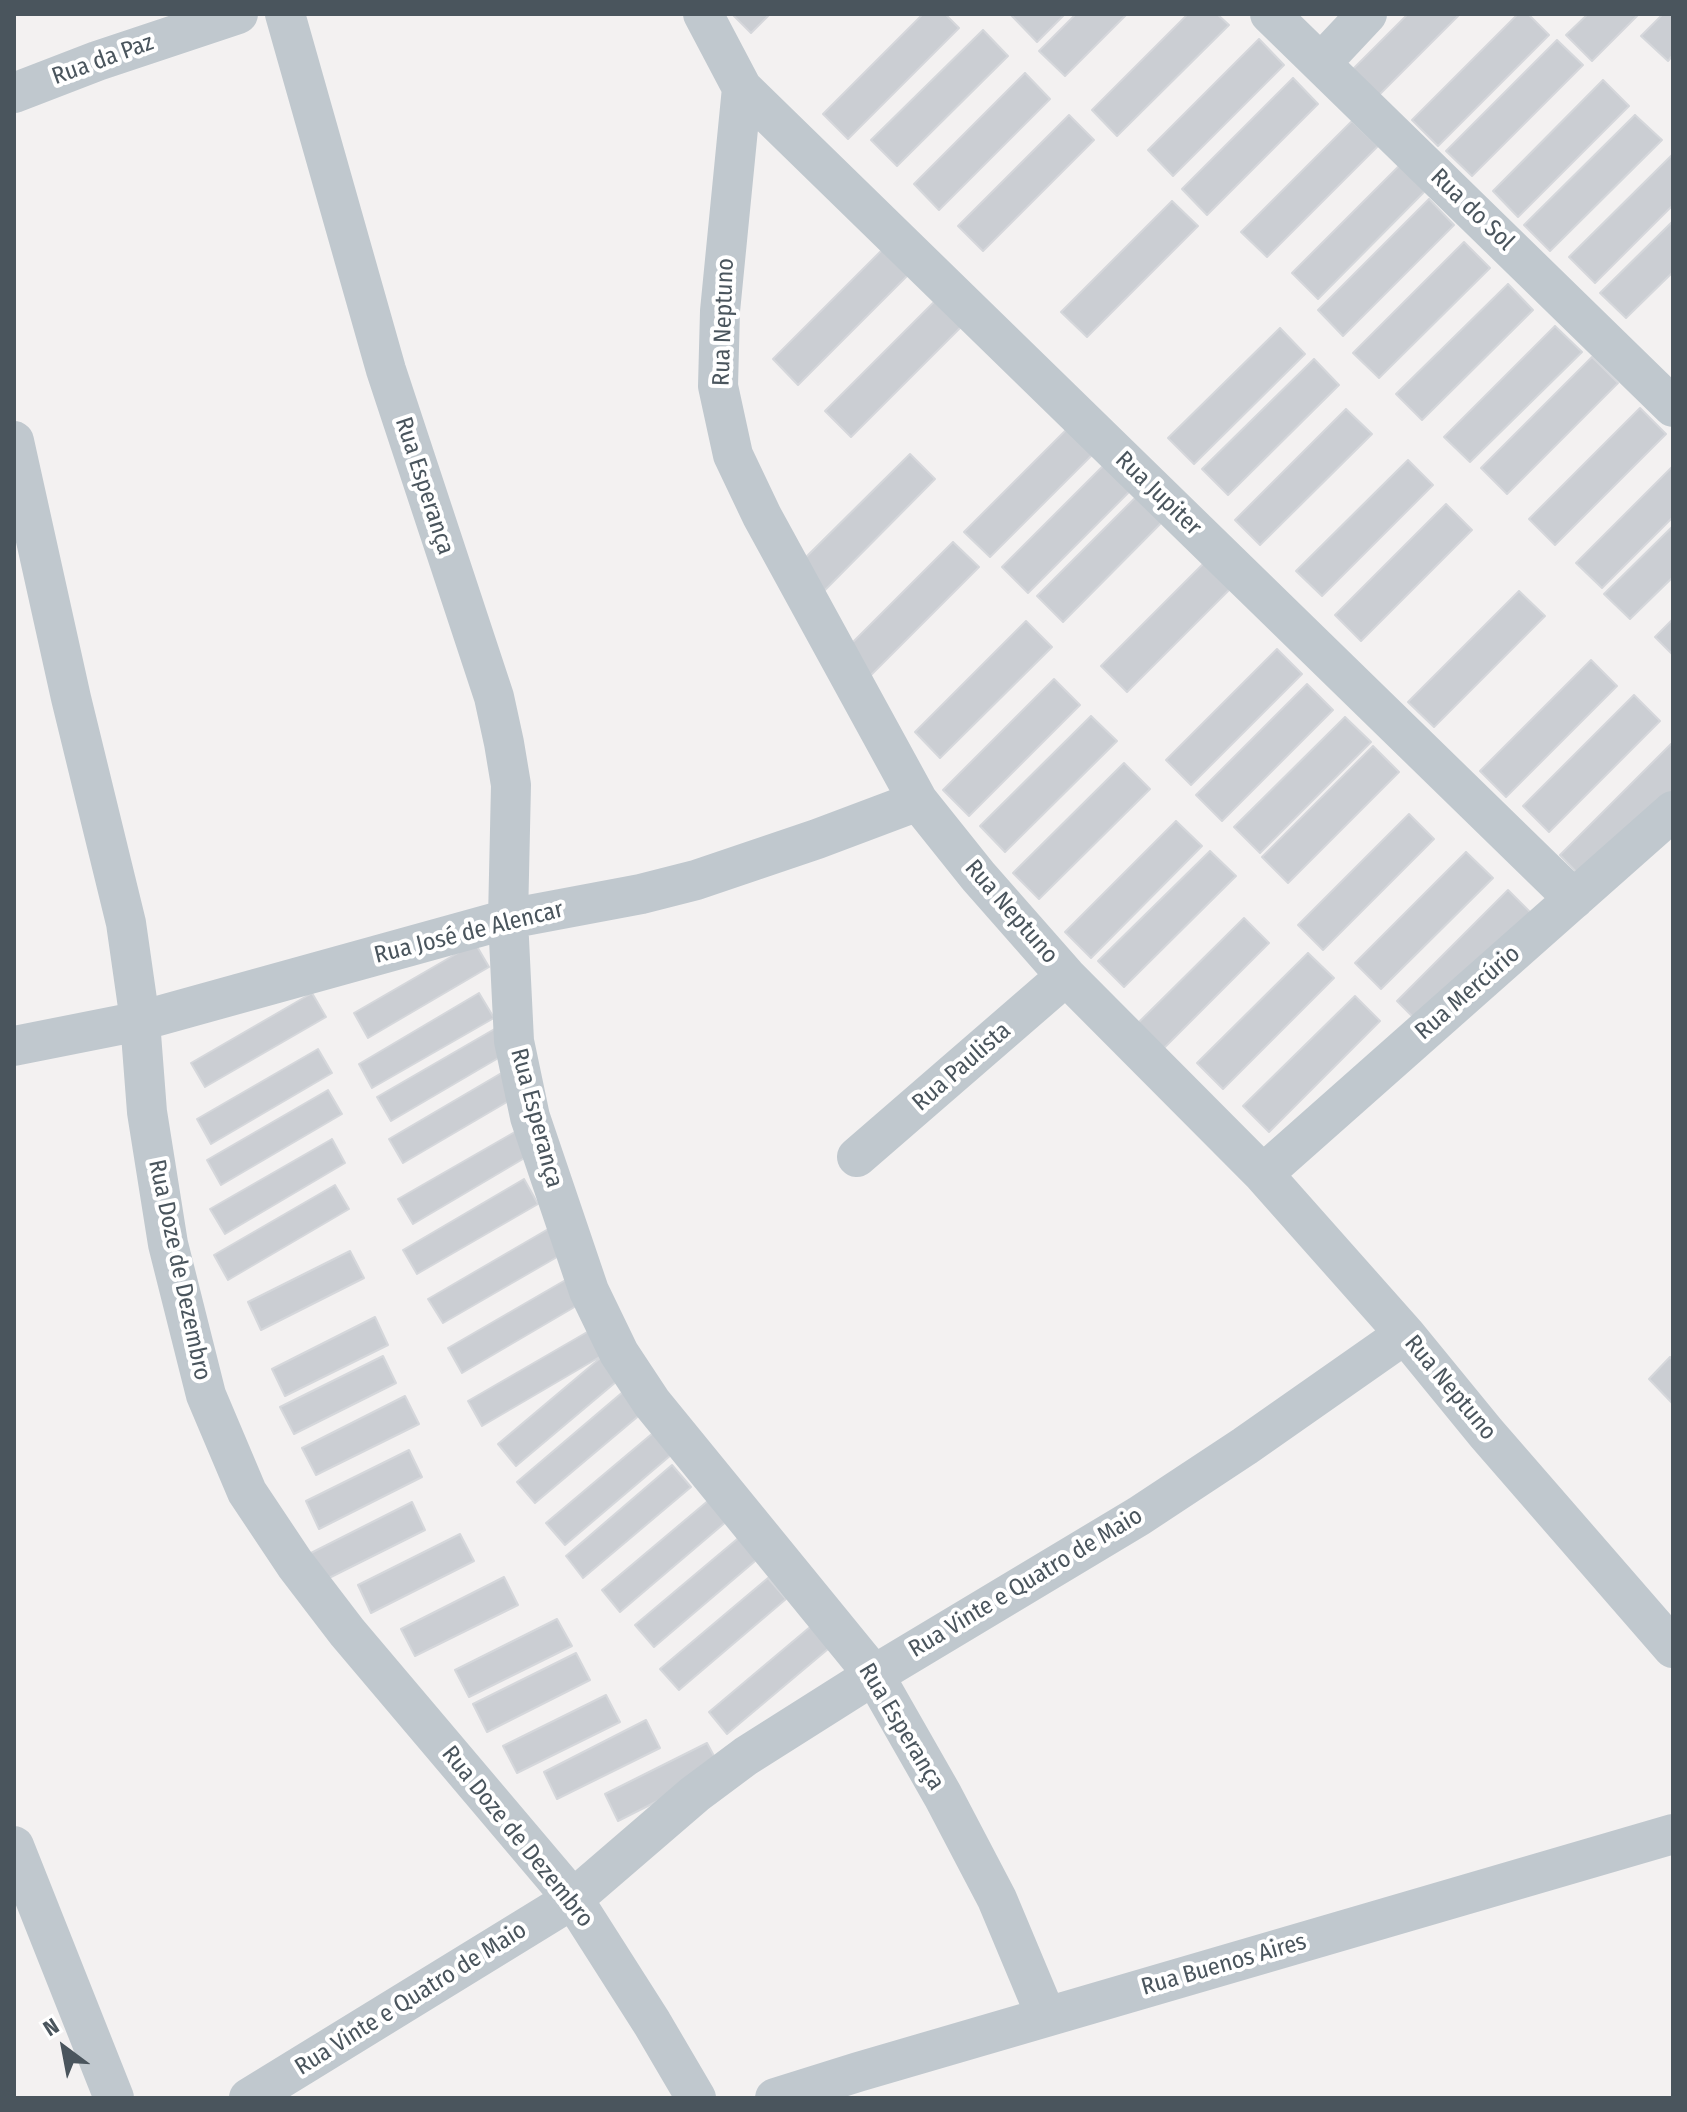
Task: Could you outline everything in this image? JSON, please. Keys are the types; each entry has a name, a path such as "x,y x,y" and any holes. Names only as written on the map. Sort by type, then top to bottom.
{"street":[{"name":"Rua da Paz","path":"14,93 97,61 238,14"},
{"name":"Rua Esperança","path":"285,14 386,370 494,697 511,785 508,919 514,1041 530,1117 589,1291 619,1353 652,1403 874,1675 997,1899 1046,2016"},
{"path":"703,14 742,88"},
{"name":"Rua do Sol","path":"1270,14 1673,407"},
{"path":"1321,63 1367,14"},
{"name":"Rua Neptuno","path":"742,88 720,311 718,386 733,455 762,516 918,801 978,876 1066,976 1263,1174 1405,1334 1486,1433 1673,1648"},
{"name":"Rua Jupiter","path":"742,88 1574,899"},
{"name":"Rua Doze de Dezembro","path":"14,441 71,698 126,923 140,1021 147,1112 168,1244 206,1395 247,1492 295,1564 347,1632 573,1899 696,2098"},
{"name":"Rua José de Alencar","path":"14,1046 140,1021 508,919 641,894 696,880 918,801"},
{"name":"Rua Mercúrio","path":"1263,1174 1673,811"},
{"name":"Rua Paulista","path":"857,1157 1066,976"},
{"name":"Rua Vinte e Quatro de Maio","path":"249,2098 573,1899 695,1794 746,1756 874,1675 1139,1516 1405,1334"},
{"name":"Rua Buenos Aires","path":"775,2098 1673,1834"},
{"path":"14,1846 114,2098"}],"building":[{"path":"732,14 770,14 751,33"},
{"path":"923,14 945,14 959,28 848,139 823,114"},
{"path":"1012,14 1065,14 1037,42"},
{"path":"1076,14 1127,14 1065,76 1039,51"},
{"path":"1188,14 1217,14 1229,25 1117,136 1092,110"},
{"path":"1408,14 1460,14 1379,95 1353,69"},
{"path":"1518,14 1528,14 1549,35 1438,146 1412,120"},
{"path":"1588,14 1639,14 1592,61 1566,35"},
{"path":"1663,14 1673,14 1673,55 1668,61 1641,36"},
{"path":"983,30 1008,56 897,166 871,140"},
{"path":"1259,39 1284,65 1173,176 1148,150"},
{"path":"1557,40 1583,65 1472,176 1446,151"},
{"path":"1025,73 1050,99 939,210 914,184"},
{"path":"1293,78 1318,104 1207,215 1182,189"},
{"path":"1603,80 1629,106 1518,217 1493,191"},
{"path":"1069,115 1094,140 983,251 958,226"},
{"path":"1635,115 1662,140 1550,251 1524,225"},
{"path":"1352,121 1378,146 1267,257 1241,232"},
{"path":"1673,154 1673,205 1595,283 1569,257"},
{"path":"1403,162 1428,188 1318,299 1292,273"},
{"path":"1429,199 1454,225 1343,336 1318,310"},
{"path":"1172,201 1198,226 1087,337 1061,312"},
{"path":"1673,221 1673,272 1626,318 1600,293"},
{"path":"1464,242 1490,268 1379,378 1353,353"},
{"path":"884,248 909,274 798,385 773,359"},
{"path":"1508,284 1533,310 1422,420 1396,394"},
{"path":"936,300 962,326 851,437 825,411"},
{"path":"1555,326 1582,352 1470,462 1444,437"},
{"path":"1280,328 1305,354 1194,464 1168,438"},
{"path":"1592,357 1618,383 1507,494 1481,468"},
{"path":"1314,359 1339,385 1228,495 1202,469"},
{"path":"1640,408 1666,434 1555,545 1529,519"},
{"path":"1346,409 1372,434 1260,545 1235,520"},
{"path":"1075,421 1101,446 990,557 964,532"},
{"path":"910,454 935,479 824,591 798,565"},
{"path":"1113,456 1139,482 1028,593 1002,567"},
{"path":"1408,460 1433,485 1322,596 1296,571"},
{"path":"1673,466 1673,517 1602,588 1576,563"},
{"path":"1148,485 1173,511 1063,622 1037,596"},
{"path":"1446,504 1472,530 1361,641 1335,615"},
{"path":"1673,526 1673,577 1630,619 1604,594"},
{"path":"953,542 979,567 868,678 843,652"},
{"path":"1212,555 1238,581 1127,692 1101,666"},
{"path":"1519,591 1545,616 1434,727 1408,702"},
{"path":"1673,619 1673,655 1655,637"},
{"path":"1026,621 1052,647 940,758 915,732"},
{"path":"1277,649 1302,674 1191,785 1166,760"},
{"path":"1591,660 1617,686 1506,797 1480,771"},
{"path":"1054,679 1080,705 969,816 943,790"},
{"path":"1307,684 1333,710 1222,821 1196,795"},
{"path":"1634,695 1660,721 1549,832 1523,806"},
{"path":"1091,716 1117,741 1005,852 980,826"},
{"path":"1345,717 1371,742 1260,853 1234,827"},
{"path":"1671,744 1673,793 1585,881 1560,855"},
{"path":"1373,746 1399,772 1288,883 1262,857"},
{"path":"1124,763 1150,789 1039,899 1013,873"},
{"path":"1409,814 1434,839 1323,950 1298,925"},
{"path":"1176,821 1202,846 1091,958 1065,932"},
{"path":"1210,851 1236,876 1124,987 1098,961"},
{"path":"1466,852 1493,878 1381,989 1355,963"},
{"path":"1508,890 1534,916 1423,1027 1397,1001"},
{"path":"1244,918 1269,943 1158,1054 1133,1028"},
{"path":"475,943 489,967 368,1038 354,1013"},
{"path":"1308,953 1334,978 1223,1089 1197,1063"},
{"path":"312,993 326,1017 205,1087 191,1063"},
{"path":"479,993 494,1018 372,1088 359,1064"},
{"path":"1355,996 1380,1021 1269,1132 1243,1106"},
{"path":"498,1027 512,1050 391,1121 377,1097"},
{"path":"318,1049 332,1073 211,1144 197,1119"},
{"path":"510,1068 524,1092 403,1163 389,1139"},
{"path":"328,1090 342,1114 221,1185 207,1160"},
{"path":"520,1129 533,1153 413,1224 398,1199"},
{"path":"332,1139 345,1163 225,1234 210,1209"},
{"path":"524,1179 538,1204 417,1274 403,1250"},
{"path":"335,1185 349,1209 228,1280 214,1255"},
{"path":"550,1228 564,1253 443,1323 428,1299"},
{"path":"350,1251 364,1278 261,1330 248,1302"},
{"path":"569,1278 583,1302 462,1373 448,1348"},
{"path":"375,1317 388,1345 285,1396 272,1369"},
{"path":"589,1331 603,1355 482,1426 468,1401"},
{"path":"605,1354 623,1376 516,1466 498,1444"},
{"path":"383,1356 396,1383 294,1434 280,1407"},
{"path":"1670,1357 1673,1360 1673,1404 1649,1379"},
{"path":"624,1391 642,1413 535,1503 517,1482"},
{"path":"405,1396 419,1424 316,1475 302,1448"},
{"path":"653,1433 671,1455 565,1545 546,1523"},
{"path":"409,1450 422,1477 319,1529 306,1501"},
{"path":"672,1465 691,1487 583,1578 566,1556"},
{"path":"709,1500 727,1521 620,1612 602,1590"},
{"path":"412,1502 425,1530 323,1581 309,1554"},
{"path":"460,1534 474,1561 371,1613 358,1585"},
{"path":"742,1535 761,1556 654,1647 635,1625"},
{"path":"504,1577 518,1605 415,1656 401,1629"},
{"path":"768,1578 786,1599 679,1690 660,1669"},
{"path":"557,1619 572,1646 469,1697 455,1670"},
{"path":"816,1622 834,1644 727,1734 709,1712"},
{"path":"576,1653 590,1680 487,1732 473,1704"},
{"path":"606,1695 620,1722 517,1773 503,1746"},
{"path":"646,1720 660,1748 557,1799 544,1772"},
{"path":"707,1743 721,1769 618,1821 605,1794"}]}
